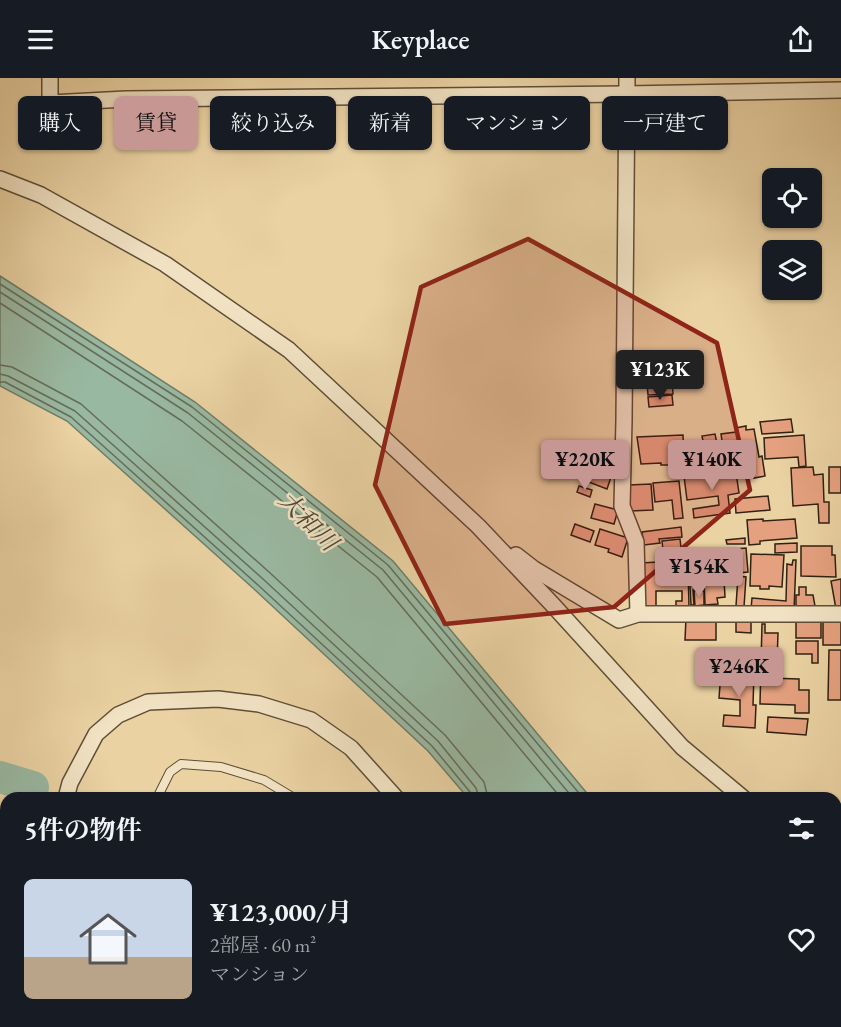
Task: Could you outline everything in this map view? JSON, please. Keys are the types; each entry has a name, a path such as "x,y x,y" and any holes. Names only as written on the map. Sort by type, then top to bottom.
{"street":[{"path":"50,78 50,103 126,99 841,90"},
{"path":"627,78 622,506 636,542 638,614"},
{"path":"0,179 41,195 165,264 289,350 478,526 682,747 736,792"},
{"path":"478,526 534,569 619,620 638,614 841,614"},
{"path":"68,792 70,783 96,734 117,716 148,702 218,699 259,704 311,720 351,748 391,792"}],"lane":[{"path":"160,792 170,772 181,764 221,767 264,780 284,792"}],"highlighted area":[{"path":"528,239 717,343 750,490 614,607 445,624 375,485 421,287"}],"water":[{"name":"大和川","path":"0,276 195,402 393,561 586,792 463,792 428,751 254,589 67,421 0,386"}],"building":[{"path":"672,380 673,394 648,395 647,382"},
{"path":"672,395 673,405 649,407 648,397"},
{"path":"791,419 793,432 762,434 760,422"},
{"path":"746,426 746,430 754,429 765,476 754,478 752,463 741,465 740,460 725,462 721,434 736,432 735,428"},
{"path":"715,434 721,464 708,466 702,436"},
{"path":"683,435 684,461 670,461 670,465 641,464 637,437"},
{"path":"804,435 806,466 799,467 798,457 765,459 764,438"},
{"path":"587,465 612,474 607,489 581,479"},
{"path":"813,467 814,475 823,474 824,502 829,502 829,523 819,523 818,504 793,506 791,468"},
{"path":"829,467 841,467 841,493 829,493"},
{"path":"722,471 722,475 736,473 739,493 728,495 730,513 694,518 693,509 719,505 718,496 687,500 684,476"},
{"path":"679,481 683,518 674,519 672,500 655,502 653,483"},
{"path":"651,484 653,510 630,511 629,485"},
{"path":"579,486 592,490 590,497 577,492"},
{"path":"768,496 770,510 736,513 735,499"},
{"path":"595,504 618,510 614,524 591,518"},
{"path":"763,519 763,521 795,519 797,538 760,541 760,544 749,545 747,520"},
{"path":"575,524 594,531 590,542 571,535"},
{"path":"681,527 682,537 659,539 660,543 644,545 642,532"},
{"path":"600,529 628,538 622,557 608,552 609,549 595,545"},
{"path":"745,538 745,544 727,544 726,540"},
{"path":"680,539 682,557 664,559 662,541"},
{"path":"797,543 797,552 775,553 775,544"},
{"path":"801,546 832,546 832,555 835,555 836,577 801,576"},
{"path":"733,548 734,568 707,570 706,563 689,564 688,551"},
{"path":"746,548 748,572 738,573 735,549"},
{"path":"751,554 784,555 782,587 769,586 769,589 760,589 760,586 750,586"},
{"path":"793,560 796,560 794,611 751,609 752,598 786,601 787,564 792,565"},
{"path":"658,562 658,567 688,566 689,607 676,607 676,601 682,601 682,591 656,591 656,607 642,608 641,563"},
{"path":"689,568 701,568 701,579 703,579 703,590 693,590 694,605 691,605"},
{"path":"738,576 746,577 744,607 736,606"},
{"path":"704,579 724,579 725,597 717,598 718,604 705,605"},
{"path":"841,579 841,608 836,609 831,581"},
{"path":"799,587 806,587 806,595 813,595 815,606 812,606 812,609 796,609 796,595 799,595"},
{"path":"694,591 704,591 704,605 695,606"},
{"path":"686,618 716,618 716,640 685,640"},
{"path":"736,619 751,620 751,633 736,632"},
{"path":"796,622 821,622 821,638 796,638"},
{"path":"823,622 841,622 841,645 823,645"},
{"path":"762,624 765,624 765,633 778,633 777,663 768,663 768,678 799,679 799,690 809,690 809,713 795,713 795,705 760,704"},
{"path":"796,641 818,641 818,663 812,663 812,654 796,654"},
{"path":"829,650 841,650 841,700 828,700"},
{"path":"721,672 754,674 755,728 723,726 724,715 740,716 740,700 719,698"},
{"path":"768,717 808,719 806,735 767,732"}],"waterway":[{"path":"0,777 33,787"}]}
